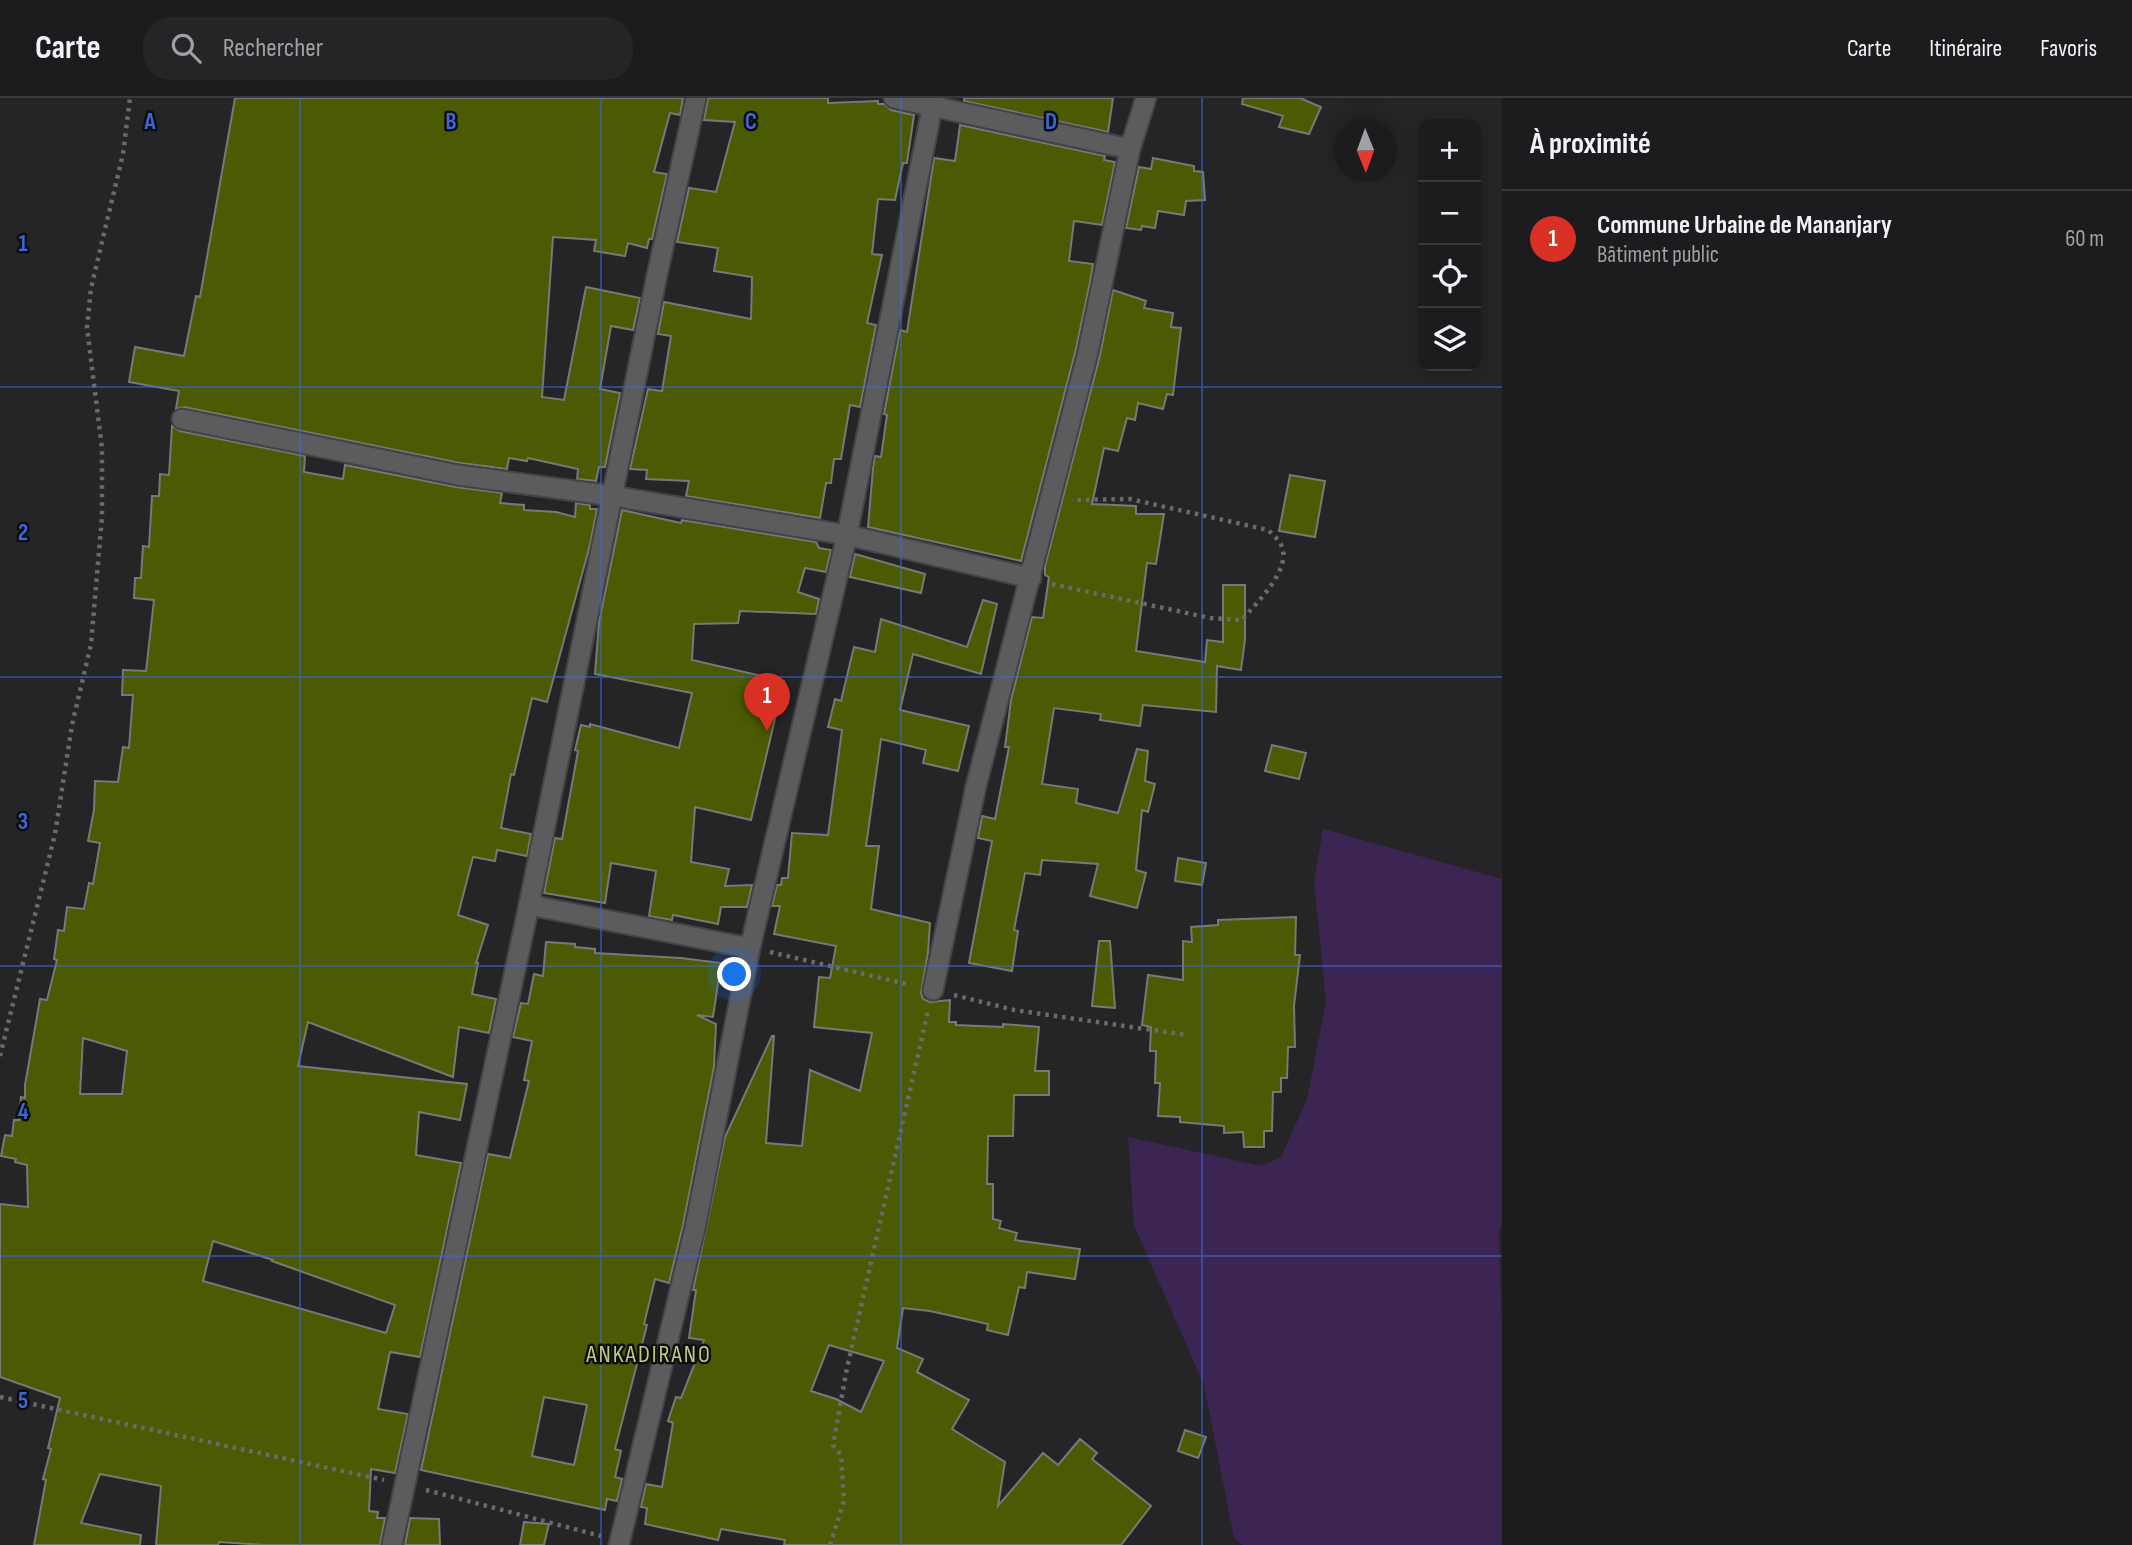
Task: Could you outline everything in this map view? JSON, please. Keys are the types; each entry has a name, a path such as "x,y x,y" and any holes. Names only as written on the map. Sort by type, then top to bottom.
{"street":[{"path":"392,1545 696,98"},
{"path":"894,98 933,102 1130,149"},
{"path":"933,990 976,786 1088,352 1130,149 1146,98"},
{"path":"619,1543 695,1228 750,948 847,535 933,102"},
{"path":"182,419 458,475 613,496 847,535 1031,578"},
{"path":"528,905 750,948"}],"path":[{"path":"0,1056 55,834 72,725 91,643 102,517 102,448 87,328 91,288 123,154 130,98"},
{"path":"1031,578 1210,618 1242,620 1276,579 1284,562 1281,544 1268,530 1130,499 1051,501"},
{"path":"750,948 1014,1010 1187,1035"},
{"path":"830,1545 844,1501 841,1455 834,1446 847,1368 933,990"},
{"path":"0,1397 404,1485 619,1543"}],"shaded area":[{"path":"1323,829 1502,879 1502,1226 1499,1229 1502,1545 1243,1545 1234,1538 1204,1385 1134,1225 1128,1137 1262,1166 1281,1157 1307,1099 1326,1002 1314,882"}],"building":[{"path":"235,98 683,98 680,115 670,113 654,172 667,174 652,239 649,239 647,248 628,243 625,256 594,251 596,240 553,237 542,397 564,400 586,287 640,298 633,330 611,326 600,389 620,393 605,467 599,467 596,481 577,479 578,469 528,458 527,461 509,458 507,469 460,463 184,407 176,409 179,391 129,382 135,347 184,356 196,296 200,297"},
{"path":"708,98 828,98 828,103 878,101 878,104 884,104 891,110 914,115 907,163 903,163 895,200 878,199 872,254 882,255 867,323 876,325 860,407 850,405 841,459 834,459 831,483 826,483 820,518 686,496 689,481 646,479 647,470 630,469 648,389 662,391 671,336 658,334 664,302 751,319 752,277 714,271 718,248 677,242 689,188 716,192 735,122 704,120"},
{"path":"964,98 1113,98 1108,132 964,101"},
{"path":"1243,98 1300,98 1321,107 1309,134 1279,127 1283,116 1242,104"},
{"path":"960,125 1105,156 1104,160 1115,162 1102,225 1074,221 1069,261 1093,264 1076,349 1021,561 868,527 875,456 881,457 887,415 884,414 900,330 907,332 934,158 955,161"},
{"path":"1153,158 1194,166 1194,171 1203,172 1205,200 1186,201 1184,215 1158,211 1155,228 1126,228 1139,167 1151,169"},
{"path":"1113,290 1146,301 1144,308 1173,313 1171,327 1181,328 1173,395 1167,394 1163,409 1138,403 1135,420 1127,418 1118,451 1104,448 1092,504 1136,506 1136,514 1164,514 1156,564 1147,563 1136,651 1205,662 1207,640 1223,642 1223,585 1245,585 1245,639 1241,670 1217,666 1216,712 1143,705 1140,726 1100,720 1101,714 1054,708 1042,784 1078,789 1076,803 1118,813 1137,749 1148,751 1145,781 1155,784 1148,812 1142,810 1136,870 1146,873 1137,908 1090,896 1098,864 1042,860 1040,875 1025,873 1014,930 1018,931 1012,971 969,963 992,841 978,838 982,816 995,819 1009,747 1005,747 1011,700 1032,617 1043,618 1049,577 1045,575 1045,566 1100,355"},
{"path":"172,426 180,431 305,456 304,472 343,479 345,465 456,487 502,493 500,503 524,505 524,510 556,512 575,517 576,503 597,509 590,545 547,702 532,698 514,775 511,774 501,828 531,834 527,856 497,850 495,861 473,857 458,915 488,925 476,963 472,994 496,999 489,1033 459,1027 453,1077 308,1022 298,1066 467,1084 460,1120 419,1112 416,1155 461,1163 420,1357 390,1352 378,1409 408,1414 395,1473 371,1469 369,1511 378,1512 377,1518 385,1518 380,1545 265,1545 219,1542 218,1545 156,1545 161,1486 100,1474 81,1523 141,1535 140,1545 34,1545 46,1480 43,1479 51,1449 48,1448 60,1398 0,1377 0,1204 28,1207 27,1165 1,1156 5,1135 12,1136 14,1120 19,1120 21,1097 25,1098 40,999 47,1000 57,960 54,959 58,930 64,931 67,907 84,909 89,883 93,884 100,843 88,841 94,810 95,781 118,782 123,747 129,748 133,695 122,695 123,670 146,671 154,600 134,598 135,578 141,578 143,546 149,547 152,496 159,496 160,474 169,475","holes":["83,1038 127,1051 122,1094 80,1094","213,1241 395,1305 386,1333 203,1281"]},
{"path":"1290,475 1325,481 1315,537 1279,531"},
{"path":"622,510 681,523 682,520 816,542 819,548 831,550 826,572 805,568 798,592 819,599 816,614 740,611 738,623 694,624 692,660 784,681 751,820 695,807 691,862 729,869 725,886 752,885 747,907 721,907 718,924 673,915 672,920 649,916 656,871 611,863 605,903 544,893 555,838 562,839 581,725 590,727 590,724 679,748 692,693 595,674 599,622"},
{"path":"855,554 925,574 921,593 850,577"},
{"path":"983,600 997,604 981,674 913,654 900,710 969,726 958,771 923,763 926,750 881,739 866,846 879,846 871,909 930,923 921,993 923,999 930,1002 950,1000 949,1022 956,1022 956,1025 1003,1027 1003,1024 1039,1027 1035,1071 1049,1071 1049,1095 1014,1095 1013,1136 988,1136 987,1184 993,1184 993,1219 1001,1221 999,1228 1017,1233 1015,1240 1080,1249 1075,1279 1027,1272 1025,1288 1019,1287 1008,1335 987,1330 988,1324 903,1308 897,1348 923,1359 917,1372 969,1400 952,1429 1005,1462 998,1506 1043,1453 1058,1465 1080,1439 1097,1453 1092,1459 1151,1506 1121,1545 784,1545 785,1540 721,1529 718,1540 645,1524 647,1508 641,1507 646,1484 662,1487 673,1423 668,1421 676,1397 681,1398 704,1340 689,1338 696,1290 693,1290 725,1137 772,1036 766,1143 802,1146 810,1070 860,1091 872,1033 814,1027 819,977 830,978 836,946 774,934 780,906 772,906 777,885 781,885 782,878 788,878 792,833 828,835 842,730 828,727 835,699 841,701 854,647 875,652 881,619 967,647","holes":["829,1345 884,1361 861,1412 836,1399 811,1391"]},
{"path":"1272,745 1306,753 1299,779 1265,771"},
{"path":"1178,858 1206,863 1202,885 1175,881"},
{"path":"1296,917 1295,955 1300,955 1294,1006 1295,1047 1288,1047 1287,1078 1281,1078 1281,1092 1273,1092 1272,1131 1264,1131 1264,1147 1244,1147 1243,1132 1224,1133 1224,1126 1180,1122 1180,1117 1158,1116 1160,1083 1155,1083 1156,1051 1150,1051 1151,1027 1142,1025 1148,975 1183,980 1183,941 1192,942 1191,927 1218,925 1218,920"},
{"path":"1099,941 1110,941 1115,1008 1092,1006"},
{"path":"546,942 575,944 575,947 595,949 595,953 721,963 713,1017 697,1015 716,1024 714,1067 683,1225 669,1283 655,1279 644,1324 647,1325 615,1449 621,1451 615,1477 622,1479 617,1501 607,1499 605,1510 421,1470 488,1154 510,1158 529,1081 524,1080 532,1041 513,1037 521,1003 528,1004 534,974 543,976","holes":["544,1397 587,1405 574,1465 532,1456"]},
{"path":"1185,1430 1206,1437 1198,1458 1178,1451"},
{"path":"410,1518 439,1519 440,1545 405,1545"},
{"path":"524,1522 549,1524 544,1545 520,1545"}],"place":[{"name":"Commune Urbaine de Mananjary","path":"767,731"}],"district":[{"name":"ANKADIRANO","path":"649,1354"}]}
